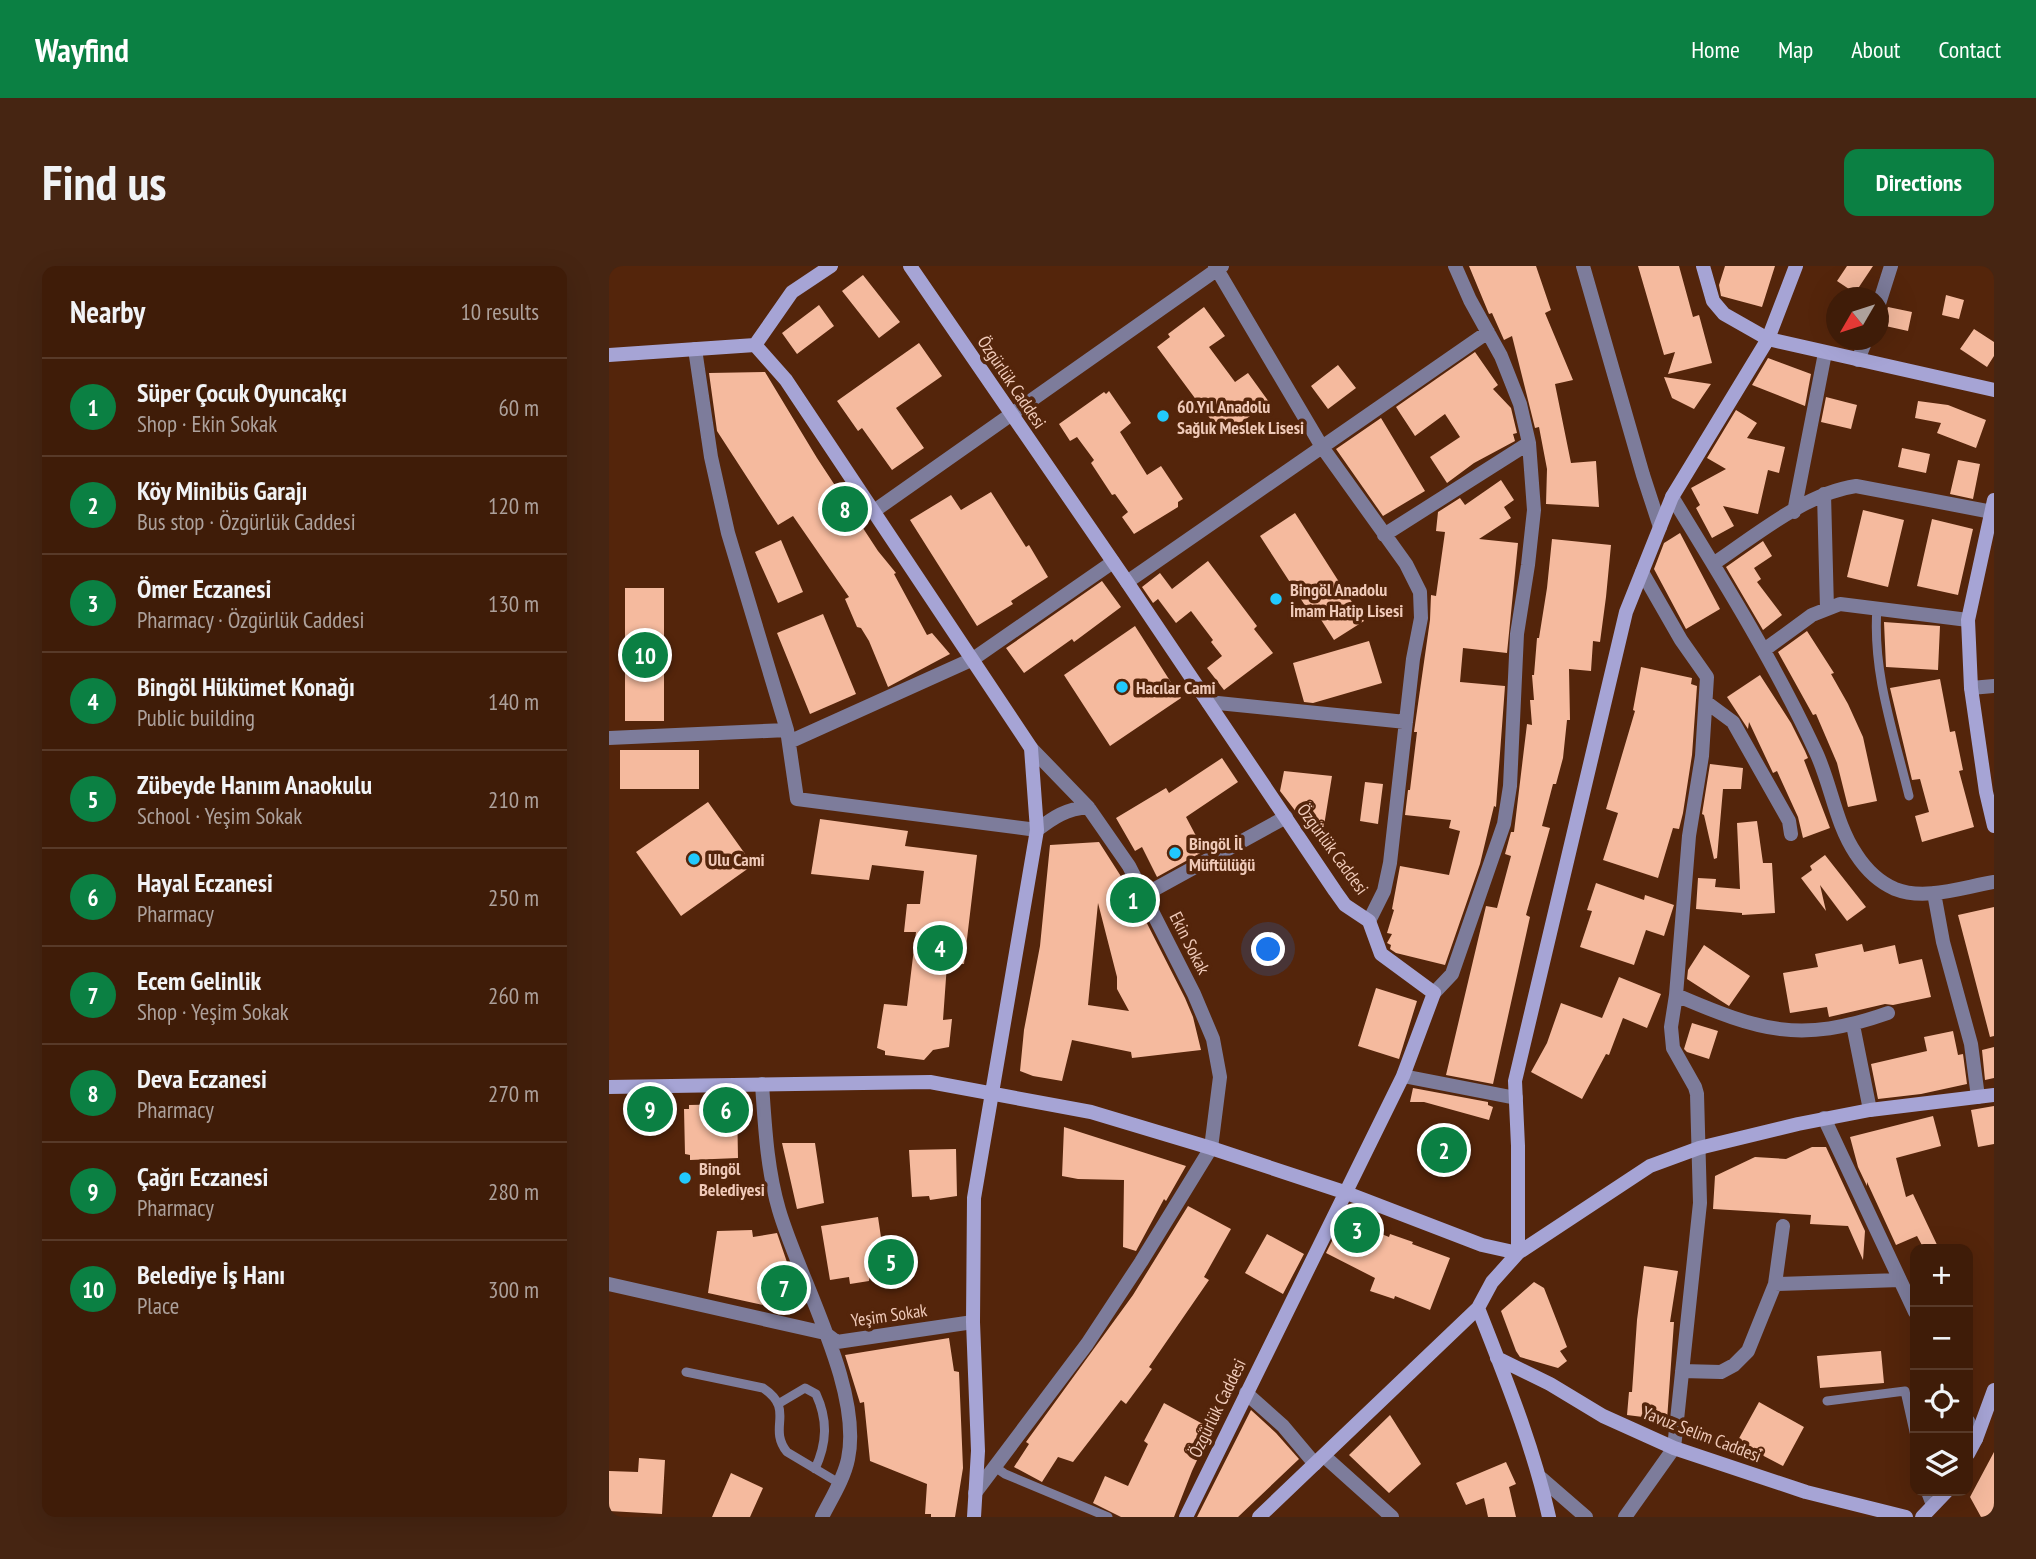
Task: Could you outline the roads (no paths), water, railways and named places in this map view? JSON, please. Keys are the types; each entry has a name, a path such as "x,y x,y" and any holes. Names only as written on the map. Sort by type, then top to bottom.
{"street":[{"path":"755,345 792,292 831,266"},
{"name":"Özgürlük Caddesi","path":"910,266 1345,905 1370,920 1381,954 1434,993 1403,1076 1186,1517"},
{"path":"1434,993 1453,974 1504,824 1510,786 1517,634 1534,510 1529,443 1520,404 1501,356 1470,300 1455,266"},
{"path":"1583,266 1660,527"},
{"path":"1703,266 1713,302 1724,314 1768,339 1994,390"},
{"path":"1518,1253 1515,1081 1626,612 1672,497 1768,339 1796,266"},
{"path":"1884,287 1891,266"},
{"path":"874,510 1218,267 1322,447 1406,564 1420,592 1421,618 1390,863 1384,891 1370,920"},
{"path":"1127,582 1488,332"},
{"path":"609,355 755,345"},
{"path":"755,345 786,380 1031,748 1038,830 974,1198 973,1322 978,1451 974,1517"},
{"path":"695,349 711,457 728,533 788,736 797,799 1038,830 1058,814 1088,807"},
{"path":"1858,360 1862,350"},
{"path":"1794,512 1825,353"},
{"path":"1384,535 1529,443"},
{"path":"1713,564 1794,512 1837,489 1856,486 1993,506 1987,560 1968,620 1971,688 1994,826"},
{"path":"1824,494 1827,609"},
{"path":"1672,497 1764,650 1817,753 1844,830 1869,871 1893,888 1912,893 1934,893 1994,882"},
{"path":"609,738 788,736 973,659 1113,562"},
{"path":"1625,1517 1674,1448 1700,1203 1695,1087 1673,1048 1671,1027 1689,836 1702,756 1707,677 1681,640 1642,572"},
{"path":"1764,650 1812,615 1840,604 1968,620"},
{"path":"1971,688 1994,686"},
{"path":"1208,702 1406,722"},
{"path":"1706,702 1733,722 1789,821 1791,834"},
{"name":"Ekin Sokak","path":"1031,748 1088,807 1129,866 1194,994 1213,1040 1220,1077 1211,1148"},
{"path":"1144,895 1286,817"},
{"path":"1934,893 1943,942 1971,1044 1978,1097"},
{"path":"1676,995 1761,1028 1798,1032 1853,1025 1888,1013"},
{"path":"1853,1025 1870,1110"},
{"path":"1403,1076 1516,1098"},
{"path":"609,1087 930,1082 991,1093 1091,1112 1211,1148 1344,1192 1482,1245 1518,1253"},
{"path":"762,1084 767,1160 779,1210 845,1386 850,1434 848,1459 822,1517"},
{"path":"1259,1517 1478,1308 1492,1282 1518,1253 1650,1166 1699,1148 1824,1118 1994,1095"},
{"path":"1824,1118 1913,1307"},
{"path":"975,1493 1087,1344 1142,1262 1211,1148"},
{"path":"1682,1371 1721,1372 1734,1365 1748,1351 1775,1284 1783,1226"},
{"path":"1775,1284 1900,1280"},
{"name":"Yeşim Sokak","path":"609,1284 825,1333 837,1342 973,1322"},
{"path":"1478,1308 1541,1478 1549,1517"},
{"name":"Yavuz Selim Caddesi","path":"1497,1358 1550,1384 1603,1416 1674,1448 1806,1492 1906,1517"},
{"path":"1973,1445 1994,1390"},
{"path":"1245,1393 1319,1460 1392,1517"},
{"path":"1973,1432 1976,1439"},
{"path":"1541,1478 1586,1517"},
{"path":"1926,1512 1942,1496"}],"lane":[{"path":"1877,608 1875,631 1879,671 1909,796"},
{"path":"686,1372 763,1388 778,1404 782,1418 779,1436 787,1452 839,1483"},
{"path":"778,1404 805,1388 816,1394 823,1412 825,1431 824,1444 815,1469"},
{"path":"1827,1401 1905,1391 1914,1433"},
{"path":"995,1467 1005,1474 1108,1517"}],"place":[{"name":"60.Yıl Anadolu Sağlık Meslek Lisesi","path":"1163,416"},
{"name":"Deva Eczanesi","path":"845,509"},
{"name":"Bingöl Anadolu İmam Hatip Lisesi","path":"1276,599"},
{"name":"Belediye İş Hanı","path":"645,655"},
{"name":"Hacılar Cami","path":"1122,687"},
{"name":"Bingöl İl Müftülüğü","path":"1175,853"},
{"name":"Ulu Cami","path":"694,859"},
{"name":"Süper Çocuk Oyuncakçı","path":"1133,900"},
{"name":"Bingöl Hükümet Konağı","path":"940,948"},
{"name":"Çağrı Eczanesi","path":"650,1109"},
{"name":"Hayal Eczanesi","path":"726,1110"},
{"name":"Köy Minibüs Garajı","path":"1444,1150"},
{"name":"Bingöl Belediyesi","path":"685,1178"},
{"name":"Ömer Eczanesi","path":"1357,1230"},
{"name":"Zübeyde Hanım Anaokulu","path":"891,1262"},
{"name":"Ecem Gelinlik","path":"784,1288"}]}
